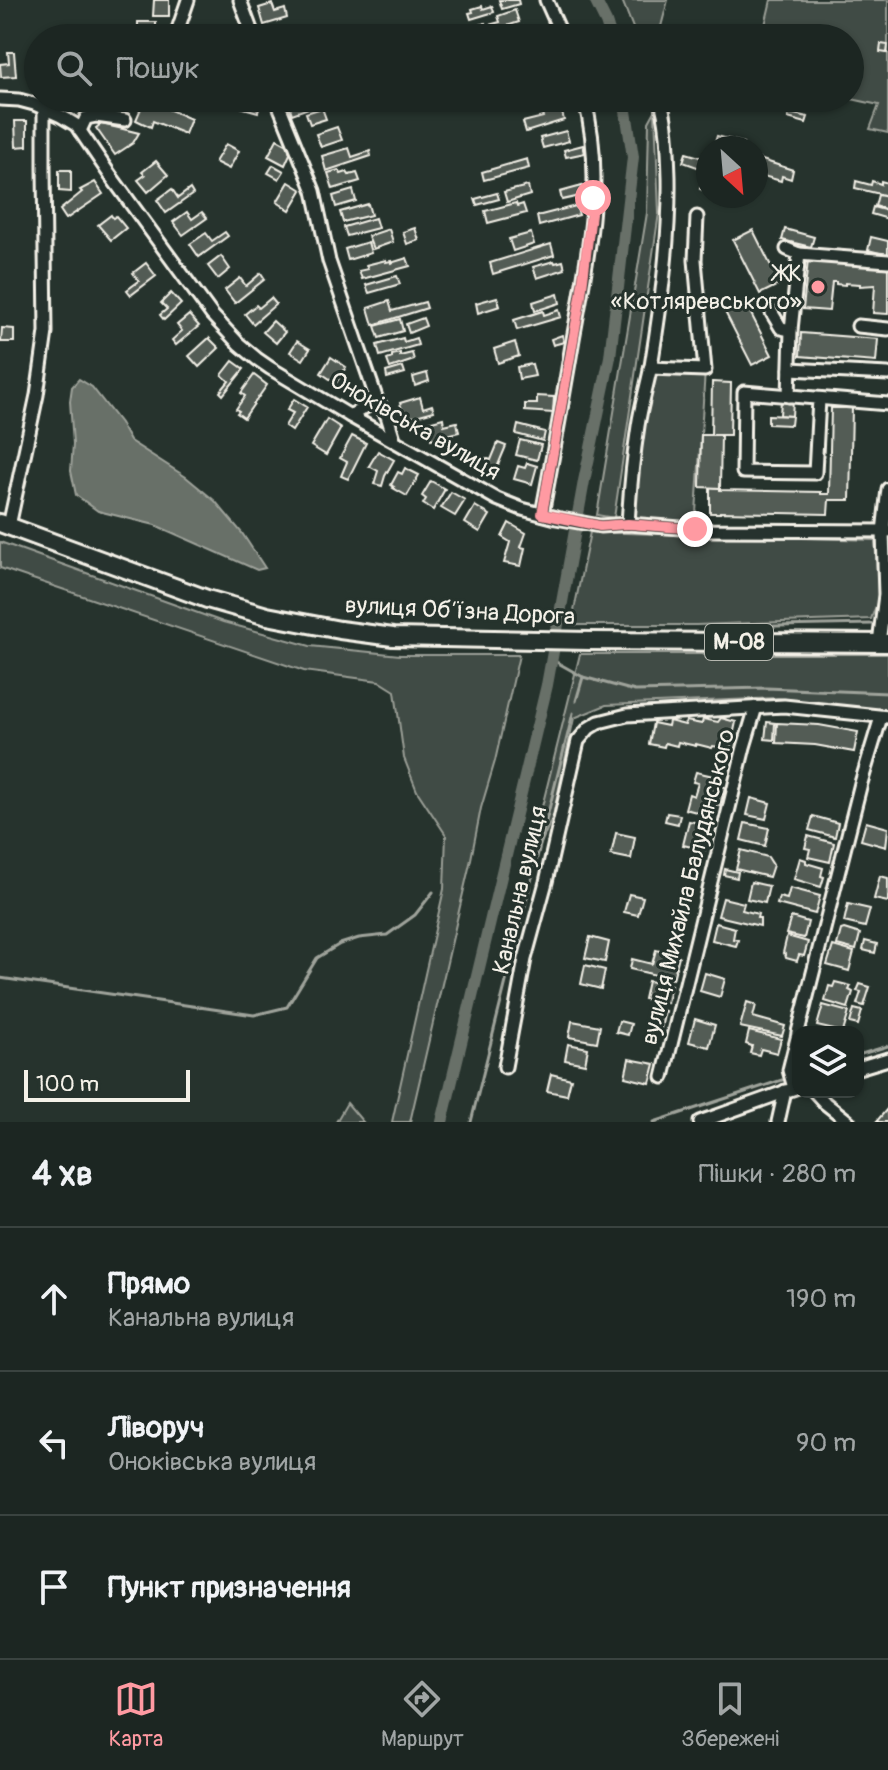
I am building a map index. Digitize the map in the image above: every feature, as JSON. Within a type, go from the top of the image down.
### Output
[{"type":"highway","name":"вулиця Обʼїзна Дорога","points":[[4,524],[207,599],[294,623],[393,637],[884,643]]},
{"type":"street","points":[[180,24],[188,0]]},
{"type":"street","points":[[240,0],[249,24]]},
{"type":"street","points":[[546,0],[557,24]]},
{"type":"street","name":"Оноківська вулиця","points":[[0,99],[24,101]]},
{"type":"street","points":[[4,524],[37,395],[46,332],[45,112]]},
{"type":"street","name":"Оноківська вулиця","points":[[57,112],[80,131],[212,315],[239,344],[270,368],[497,499],[556,518],[600,526],[628,524],[707,530],[885,532]]},
{"type":"street","points":[[282,112],[314,191],[329,261],[377,400],[387,416],[394,439]]},
{"type":"street","points":[[542,514],[590,235],[595,163],[587,112]]},
{"type":"street","points":[[628,524],[631,473],[650,368],[670,216],[664,112]]},
{"type":"street","points":[[80,131],[86,118],[96,116],[125,120]]},
{"type":"street","points":[[650,368],[705,370],[695,260],[697,217]]},
{"type":"street","points":[[789,396],[793,252],[888,261]]},
{"type":"street","points":[[772,313],[781,328],[791,330]]},
{"type":"street","points":[[858,326],[888,329]]},
{"type":"street","points":[[790,369],[888,374]]},
{"type":"street","points":[[819,399],[815,473],[743,472],[744,392],[888,404]]},
{"type":"street","points":[[350,416],[377,400]]},
{"type":"street","points":[[884,643],[888,489]]},
{"type":"street","points":[[756,707],[784,706],[884,717],[861,783],[800,1026]]},
{"type":"street","name":"Канальна вулиця","points":[[505,1067],[525,959],[578,741],[599,722],[627,715],[756,707]]},
{"type":"street","name":"вулиця Михайла Балудянського","points":[[663,1077],[756,707]]},
{"type":"street","points":[[778,1122],[792,1089],[789,1070],[792,1058]]},
{"type":"street","points":[[864,1066],[888,1059]]},
{"type":"street","points":[[700,1122],[792,1089]]},
{"type":"street","points":[[820,1098],[849,1122]]},
{"type":"shaded area","points":[[622,0],[668,0],[662,24],[631,24]]},
{"type":"shaded area","points":[[771,0],[888,0],[888,133],[870,129],[879,105],[864,102],[864,24],[765,24]]},
{"type":"shaded area","points":[[655,112],[659,213],[614,518],[597,515],[647,213],[649,122]]},
{"type":"shaded area","points":[[650,368],[705,370],[695,529],[628,524]]},
{"type":"shaded area","points":[[79,379],[92,387],[130,441],[186,477],[215,501],[242,533],[265,568],[257,570],[155,525],[98,511],[76,495],[71,471],[70,401],[72,387]]},
{"type":"shaded area","points":[[590,532],[875,540],[879,598],[871,619],[696,625],[571,625]]},
{"type":"shaded area","points":[[0,542],[223,622],[310,646],[400,655],[519,655],[410,1122],[392,1122],[444,889],[446,835],[417,791],[404,758],[395,691],[379,681],[304,671],[0,568]]},
{"type":"shaded area","points":[[580,654],[888,654],[888,709],[778,698],[606,705],[574,718],[553,816],[539,848],[534,839]]},
{"type":"shaded area","points":[[347,1103],[363,1122],[336,1122]]},
{"type":"building","points":[[154,0],[169,0],[169,16],[153,16]]},
{"type":"building","points":[[499,0],[518,0],[519,4],[502,9]]},
{"type":"building","points":[[272,4],[275,12],[285,9],[287,18],[264,24],[259,8]]},
{"type":"building","points":[[482,6],[483,9],[492,6],[494,12],[471,19],[469,13],[473,12],[472,9]]},
{"type":"building","points":[[515,10],[519,22],[493,24],[500,22],[498,16]]},
{"type":"building","points":[[881,44],[888,45],[887,53],[880,52]]},
{"type":"building","points":[[8,52],[14,52],[16,76],[1,77],[0,64],[9,63]]},
{"type":"building","points":[[139,112],[175,112],[191,119],[185,134],[153,121],[151,127],[136,120]]},
{"type":"building","points":[[323,112],[326,119],[310,124],[306,113]]},
{"type":"building","points":[[542,112],[562,112],[564,120],[526,132],[523,122],[543,117]]},
{"type":"building","points":[[789,113],[808,117],[806,123],[788,118]]},
{"type":"building","points":[[15,121],[27,121],[27,146],[16,147]]},
{"type":"building","points":[[101,124],[139,133],[133,143],[115,155],[96,128]]},
{"type":"building","points":[[337,127],[342,140],[321,147],[316,134]]},
{"type":"building","points":[[566,131],[569,141],[543,148],[540,138]]},
{"type":"building","points":[[277,139],[288,145],[290,154],[285,165],[268,156]]},
{"type":"building","points":[[226,144],[239,151],[229,169],[215,162]]},
{"type":"building","points":[[583,145],[585,153],[566,157],[564,150]]},
{"type":"building","points":[[349,148],[352,157],[370,151],[371,156],[326,171],[322,156]]},
{"type":"building","points":[[686,153],[696,156],[696,167],[683,162]]},
{"type":"building","points":[[527,159],[529,168],[484,180],[482,172]]},
{"type":"building","points":[[156,161],[168,175],[148,192],[138,180],[145,175],[142,172]]},
{"type":"building","points":[[768,162],[793,170],[791,179],[782,176],[781,181],[768,177]]},
{"type":"building","points":[[273,165],[284,171],[279,179],[268,173]]},
{"type":"building","points":[[59,170],[71,170],[71,192],[59,191]]},
{"type":"building","points":[[339,170],[341,174],[357,173],[360,181],[333,189],[328,173]]},
{"type":"building","points":[[856,181],[871,185],[872,181],[888,183],[888,196],[855,188]]},
{"type":"building","points":[[95,182],[103,194],[66,219],[60,210],[82,192],[80,190]]},
{"type":"building","points":[[289,182],[302,190],[290,210],[277,202]]},
{"type":"building","points":[[528,186],[530,195],[507,202],[504,192]]},
{"type":"building","points":[[582,186],[585,195],[562,200],[560,192]]},
{"type":"building","points":[[172,189],[178,198],[190,189],[193,194],[166,213],[157,200]]},
{"type":"building","points":[[353,190],[356,201],[336,207],[333,196]]},
{"type":"building","points":[[497,193],[499,199],[477,205],[475,199]]},
{"type":"building","points":[[878,195],[888,197],[888,210],[875,206]]},
{"type":"building","points":[[516,203],[517,206],[523,204],[526,213],[488,223],[485,211]]},
{"type":"building","points":[[368,204],[371,215],[343,222],[340,212]]},
{"type":"building","points":[[576,206],[579,215],[539,226],[537,216]]},
{"type":"building","points":[[873,207],[888,211],[888,219],[871,214]]},
{"type":"building","points":[[187,212],[192,219],[202,212],[207,218],[183,235],[173,222]]},
{"type":"building","points":[[111,215],[113,218],[116,216],[126,228],[111,240],[98,225]]},
{"type":"building","points":[[375,218],[378,228],[347,236],[344,227]]},
{"type":"building","points":[[415,228],[419,240],[407,244],[403,232]]},
{"type":"building","points":[[389,229],[393,242],[373,249],[368,236]]},
{"type":"building","points":[[785,229],[814,237],[811,247],[782,240]]},
{"type":"building","points":[[753,230],[780,284],[760,294],[733,240]]},
{"type":"building","points":[[225,232],[228,236],[199,257],[190,244],[206,233],[212,241]]},
{"type":"building","points":[[531,233],[534,244],[513,251],[509,239]]},
{"type":"building","points":[[871,237],[888,241],[888,255],[868,250]]},
{"type":"building","points":[[368,242],[371,253],[348,260],[345,249]]},
{"type":"building","points":[[551,244],[554,255],[493,274],[490,263]]},
{"type":"building","points":[[221,256],[230,269],[218,279],[208,266]]},
{"type":"building","points":[[407,258],[410,266],[362,279],[359,271],[368,269],[366,265]]},
{"type":"building","name":"ЖК «Котляревського»","points":[[808,260],[888,267],[888,314],[873,313],[875,285],[836,282],[832,282],[829,311],[803,309]]},
{"type":"building","points":[[563,261],[565,269],[537,278],[533,267]]},
{"type":"building","points":[[146,263],[156,276],[131,295],[127,290],[139,281],[133,273]]},
{"type":"building","points":[[261,273],[265,279],[235,303],[225,290],[240,278],[246,286]]},
{"type":"building","points":[[397,276],[400,284],[369,293],[366,285]]},
{"type":"building","points":[[171,293],[181,304],[164,320],[160,315],[167,309],[161,303]]},
{"type":"building","points":[[558,294],[560,303],[535,311],[533,302]]},
{"type":"building","points":[[497,297],[500,306],[478,313],[476,303]]},
{"type":"building","points":[[271,298],[276,304],[253,324],[245,314]]},
{"type":"building","points":[[389,301],[392,311],[425,302],[427,308],[373,325],[368,308]]},
{"type":"building","points":[[745,302],[772,355],[752,365],[725,312]]},
{"type":"building","points":[[559,310],[561,317],[517,330],[514,320],[543,311],[544,315]]},
{"type":"building","points":[[189,315],[199,326],[176,345],[172,340],[182,331],[177,325]]},
{"type":"building","points":[[423,318],[426,326],[409,333],[406,324]]},
{"type":"building","points":[[400,319],[403,331],[379,338],[375,326]]},
{"type":"building","points":[[273,321],[285,332],[276,343],[263,332]]},
{"type":"building","points":[[2,328],[14,329],[14,342],[1,342]]},
{"type":"building","points":[[801,333],[878,339],[876,362],[800,356]]},
{"type":"building","points":[[562,335],[564,342],[553,345],[551,339]]},
{"type":"building","points":[[209,338],[219,348],[199,367],[189,356]]},
{"type":"building","points":[[403,338],[404,342],[416,338],[418,345],[380,356],[377,345]]},
{"type":"building","points":[[297,341],[310,349],[303,360],[290,352]]},
{"type":"building","points":[[515,342],[519,356],[498,363],[494,349]]},
{"type":"building","points":[[400,353],[400,356],[412,353],[414,360],[390,368],[387,360]]},
{"type":"building","points":[[331,357],[346,367],[336,383],[321,373]]},
{"type":"building","points":[[233,361],[244,369],[223,395],[220,392],[229,381],[222,375]]},
{"type":"building","points":[[532,364],[535,376],[519,379],[517,367]]},
{"type":"building","points":[[403,367],[405,373],[387,378],[386,372]]},
{"type":"building","points":[[427,373],[429,381],[415,386],[413,377]]},
{"type":"building","points":[[254,375],[267,385],[244,418],[236,409],[245,396],[241,393]]},
{"type":"building","points":[[712,382],[731,383],[730,435],[711,435]]},
{"type":"building","points":[[537,396],[554,397],[553,413],[525,411],[525,404],[537,404]]},
{"type":"building","points":[[420,397],[423,408],[432,405],[434,411],[405,419],[400,403]]},
{"type":"building","points":[[294,399],[307,407],[292,431],[285,426],[293,413],[287,410]]},
{"type":"building","points":[[781,400],[793,401],[792,416],[780,415]]},
{"type":"building","points":[[831,408],[852,408],[850,500],[829,500],[828,514],[710,513],[710,487],[720,490],[829,494]]},
{"type":"building","points":[[768,415],[792,416],[791,425],[768,424]]},
{"type":"building","points":[[443,418],[444,425],[457,422],[459,432],[431,439],[428,422]]},
{"type":"building","points":[[327,419],[341,428],[326,455],[311,446]]},
{"type":"building","points":[[518,425],[545,432],[543,441],[516,434]]},
{"type":"building","points":[[701,435],[721,435],[720,488],[700,487]]},
{"type":"building","points":[[352,436],[366,443],[348,479],[341,476],[347,462],[340,458]]},
{"type":"building","points":[[520,440],[541,445],[537,460],[516,455]]},
{"type":"building","points":[[498,443],[506,446],[496,470],[482,464],[485,458],[491,460]]},
{"type":"building","points":[[378,451],[394,460],[382,486],[374,484],[378,471],[369,466]]},
{"type":"building","points":[[527,463],[537,466],[532,484],[514,479],[518,466],[525,468]]},
{"type":"building","points":[[405,468],[419,475],[407,496],[391,485],[398,472],[402,474]]},
{"type":"building","points":[[431,481],[445,489],[433,510],[423,504],[426,499],[422,496]]},
{"type":"building","points":[[451,492],[465,500],[455,516],[441,508]]},
{"type":"building","points":[[475,506],[490,515],[480,532],[465,523]]},
{"type":"building","points":[[509,523],[526,533],[521,547],[525,548],[521,566],[504,563],[510,542],[502,537]]},
{"type":"building","points":[[721,718],[736,722],[730,749],[678,742],[677,746],[665,743],[664,747],[649,744],[653,723],[668,726],[669,721],[685,725],[686,721],[702,724],[703,719],[718,722]]},
{"type":"building","points":[[767,722],[775,723],[774,740],[765,739]]},
{"type":"building","points":[[777,723],[819,725],[858,732],[854,752],[815,745],[776,743]]},
{"type":"building","points":[[696,772],[722,778],[720,785],[725,787],[720,806],[715,805],[712,816],[685,809],[689,794],[694,796],[698,783],[693,782]]},
{"type":"building","points":[[751,798],[770,803],[766,819],[747,815]]},
{"type":"building","points":[[667,813],[680,815],[678,824],[665,821]]},
{"type":"building","points":[[813,816],[838,823],[835,837],[809,830]]},
{"type":"building","points":[[689,821],[710,825],[705,850],[683,845]]},
{"type":"building","points":[[866,822],[888,828],[886,847],[861,840]]},
{"type":"building","points":[[745,823],[769,828],[765,846],[741,840]]},
{"type":"building","points":[[616,833],[635,837],[631,859],[611,855]]},
{"type":"building","points":[[808,836],[834,843],[830,862],[808,857],[810,849],[805,848]]},
{"type":"building","points":[[741,850],[768,857],[773,865],[769,877],[736,869]]},
{"type":"building","points":[[800,858],[823,868],[821,887],[794,879]]},
{"type":"building","points":[[725,869],[738,872],[737,878],[724,875]]},
{"type":"building","points":[[880,876],[888,878],[888,902],[874,899]]},
{"type":"building","points":[[751,882],[769,886],[765,903],[747,899]]},
{"type":"building","points":[[790,888],[820,896],[815,914],[777,904],[779,897],[787,899]]},
{"type":"building","points":[[629,894],[643,897],[638,915],[624,912]]},
{"type":"building","points":[[723,898],[744,903],[742,910],[758,914],[760,926],[718,916]]},
{"type":"building","points":[[848,904],[870,909],[865,927],[844,922]]},
{"type":"building","points":[[791,917],[808,922],[804,938],[786,934]]},
{"type":"building","points":[[716,923],[735,928],[733,939],[738,940],[736,946],[712,940]]},
{"type":"building","points":[[844,929],[860,934],[856,950],[837,945]]},
{"type":"building","points":[[787,936],[808,942],[804,956],[799,955],[797,961],[786,958],[783,953]]},
{"type":"building","points":[[590,937],[609,942],[605,962],[585,958]]},
{"type":"building","points":[[865,941],[877,944],[875,953],[863,950]]},
{"type":"building","points":[[833,946],[854,952],[849,971],[827,965]]},
{"type":"building","points":[[656,950],[679,956],[673,979],[630,969],[632,959],[652,964]]},
{"type":"building","points":[[585,965],[605,970],[601,989],[581,984]]},
{"type":"building","points":[[705,973],[725,979],[720,997],[700,991]]},
{"type":"building","points":[[648,981],[671,985],[667,1003],[644,999]]},
{"type":"building","points":[[835,982],[851,986],[849,990],[853,992],[848,1008],[825,1001],[829,986],[833,987]]},
{"type":"building","points":[[860,984],[870,987],[864,1006],[857,1004]]},
{"type":"building","points":[[747,1002],[756,1005],[753,1017],[785,1026],[782,1036],[740,1027]]},
{"type":"building","points":[[823,1005],[849,1012],[845,1026],[817,1026]]},
{"type":"building","points":[[651,1008],[665,1011],[661,1028],[647,1025]]},
{"type":"building","points":[[854,1009],[862,1011],[858,1025],[850,1023]]},
{"type":"building","points":[[695,1019],[715,1025],[709,1047],[689,1042]]},
{"type":"building","points":[[572,1021],[600,1026],[597,1042],[569,1037]]},
{"type":"building","points":[[619,1021],[631,1024],[628,1035],[616,1032]]},
{"type":"building","points":[[749,1031],[781,1039],[777,1053],[761,1049],[759,1055],[750,1053],[752,1046],[746,1044]]},
{"type":"building","points":[[568,1044],[588,1048],[585,1064],[565,1060]]},
{"type":"building","points":[[629,1059],[655,1064],[650,1083],[625,1077]]},
{"type":"building","points":[[551,1074],[571,1079],[567,1095],[547,1091]]},
{"type":"building","points":[[887,1109],[888,1122],[876,1122]]},
{"type":"waterway","points":[[595,0],[607,24]]},
{"type":"waterway","points":[[442,1122],[547,685],[610,357],[633,157],[626,112]]},
{"type":"waterway","points":[[722,627],[872,624]]},
{"type":"waterway","points":[[551,659],[583,677],[635,691],[766,688],[888,693]]},
{"type":"waterway","points":[[576,701],[583,677]]},
{"type":"waterway","points":[[471,1122],[573,713]]},
{"type":"waterway","points":[[0,978],[254,1015],[287,1007],[317,958],[340,944],[387,935],[415,915],[433,892]]},
{"type":"waterway","points":[[864,1053],[888,1046]]},
{"type":"waterway","points":[[654,1122],[782,1080]]},
{"type":"place","name":"ЖК «Котляревського»","points":[[818,287]]},
{"type":"route","points":[[593,198],[581,296],[542,514],[600,526],[628,524],[695,529]]}]
